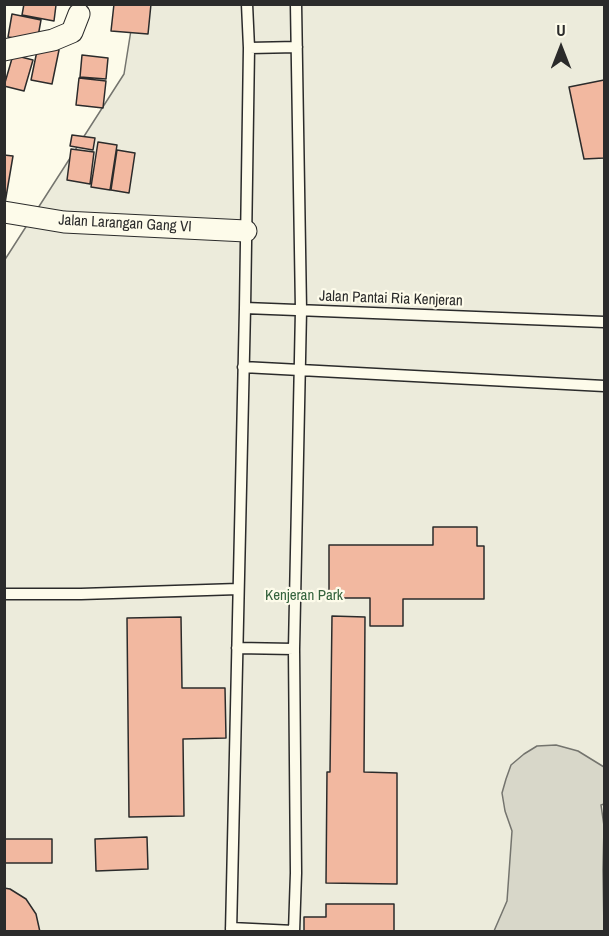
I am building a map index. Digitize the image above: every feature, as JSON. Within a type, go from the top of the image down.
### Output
[{"type":"street","points":[[4,50],[52,40],[72,32],[79,14]]},
{"type":"street","name":"Jalan Larangan Gang VI","points":[[4,212],[64,222],[246,231]]},
{"type":"lane","points":[[245,308],[301,310],[294,649],[296,873],[294,931],[231,930],[245,308],[249,48],[247,4]]},
{"type":"lane","name":"Jalan Pantai Ria Kenjeran","points":[[296,4],[301,310],[604,322]]},
{"type":"lane","points":[[249,48],[297,47]]},
{"type":"lane","points":[[243,367],[604,386]]},
{"type":"lane","points":[[4,594],[238,589]]},
{"type":"lane","points":[[237,648],[294,649]]},
{"type":"green space","name":"Kenjeran Park","points":[[135,5],[604,5],[604,931],[5,931],[4,261],[124,74]]},
{"type":"shaded area","points":[[556,745],[578,751],[604,767],[604,804],[601,805],[604,826],[604,931],[494,931],[507,901],[512,831],[502,793],[506,779],[511,765],[524,754],[537,746]]},
{"type":"building","points":[[24,4],[56,5],[54,21],[22,15]]},
{"type":"building","points":[[114,4],[151,4],[148,34],[111,31]]},
{"type":"building","points":[[12,14],[41,20],[37,42],[8,37]]},
{"type":"building","points":[[38,46],[59,50],[52,84],[31,80]]},
{"type":"building","points":[[13,55],[33,60],[24,91],[4,86]]},
{"type":"building","points":[[82,55],[108,58],[106,79],[80,77]]},
{"type":"building","points":[[79,78],[106,81],[103,108],[76,105]]},
{"type":"building","points":[[604,80],[604,158],[584,159],[569,87]]},
{"type":"building","points":[[72,135],[95,138],[93,150],[70,146]]},
{"type":"building","points":[[98,142],[117,145],[110,190],[91,187]]},
{"type":"building","points":[[71,149],[94,152],[90,184],[67,180]]},
{"type":"building","points":[[117,150],[135,153],[129,193],[111,190]]},
{"type":"building","points":[[4,155],[13,156],[5,203],[4,203]]},
{"type":"building","points":[[433,527],[477,527],[477,546],[484,546],[484,599],[403,599],[403,626],[370,626],[370,598],[329,598],[329,545],[433,545]]},
{"type":"building","points":[[332,616],[365,617],[364,772],[397,773],[397,884],[326,883]]},
{"type":"building","points":[[181,617],[182,688],[225,688],[226,738],[183,739],[184,816],[129,817],[127,618]]},
{"type":"building","points":[[147,837],[148,869],[96,871],[95,839]]},
{"type":"building","points":[[4,839],[52,839],[52,863],[4,863]]},
{"type":"building","points":[[4,888],[26,899],[36,914],[40,932],[4,932]]},
{"type":"building","points":[[326,904],[394,904],[394,932],[304,932],[304,917],[326,917]]}]
